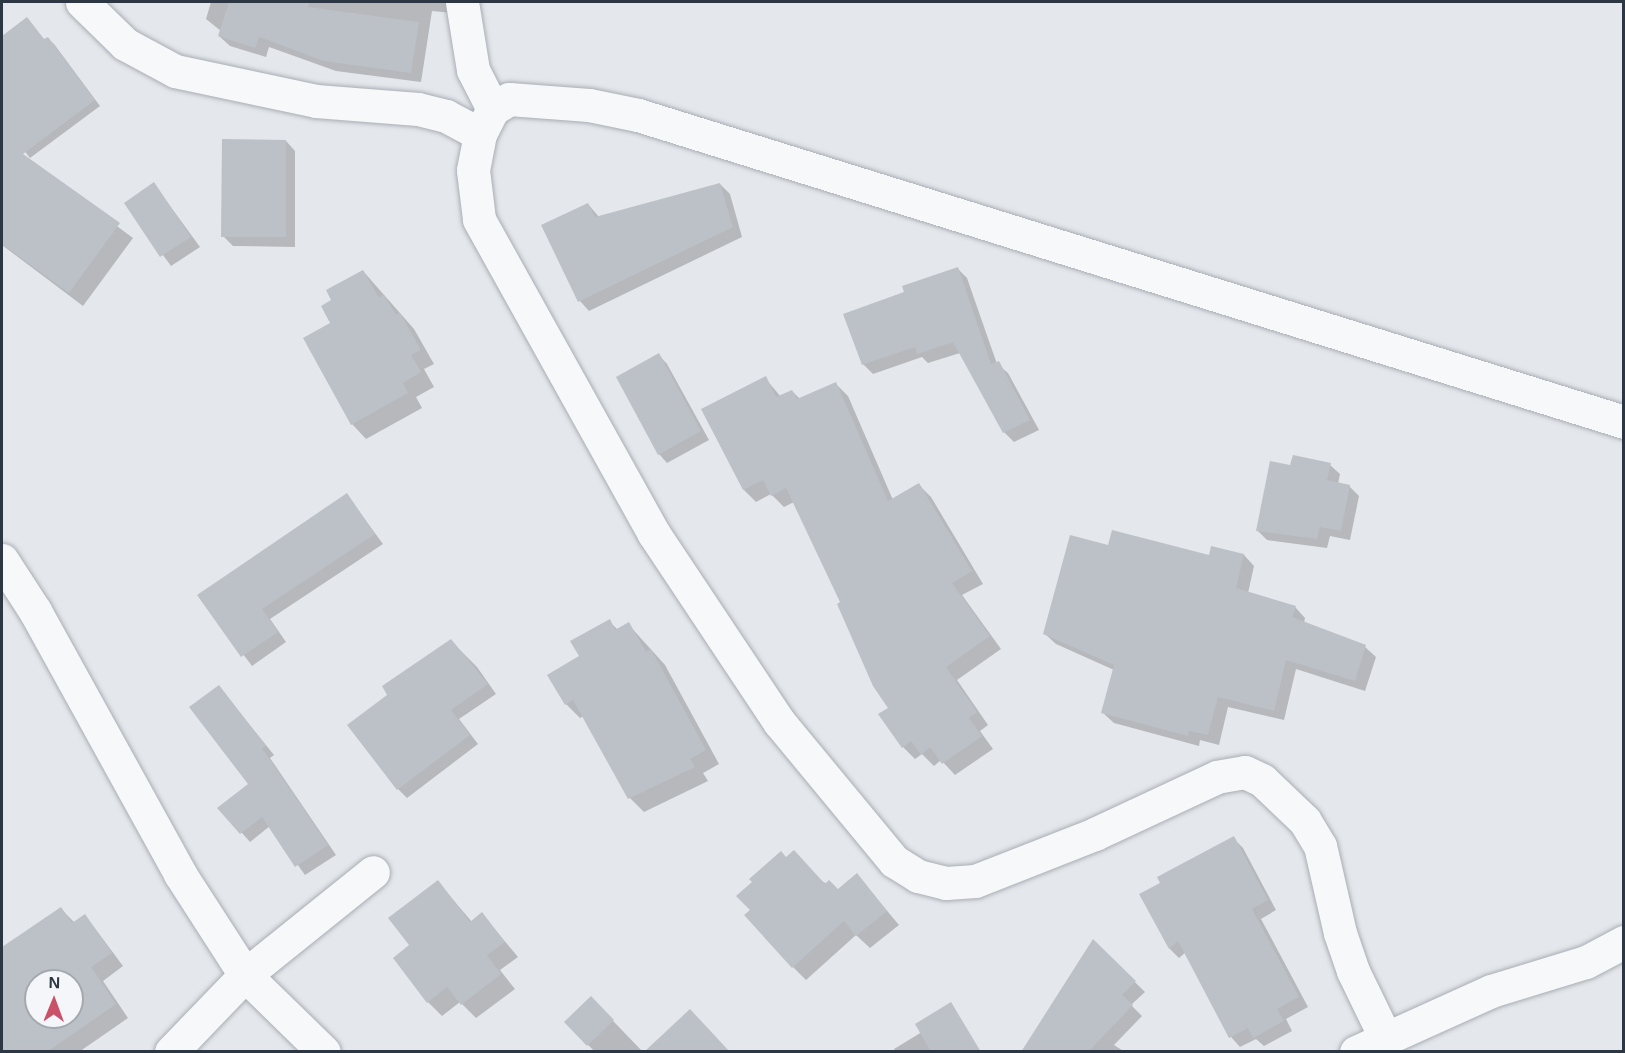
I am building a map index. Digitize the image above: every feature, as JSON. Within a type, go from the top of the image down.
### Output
[{"type":"street","points":[[82,2],[126,44],[175,71],[316,101],[418,109],[447,116],[486,121]]},
{"type":"street","points":[[462,2],[473,70],[486,121]]},
{"type":"street","points":[[1385,1037],[1353,971],[1340,933],[1320,846],[1305,821],[1262,780],[1245,772],[1217,777],[1095,834],[975,881],[946,883],[918,876],[894,861],[779,722],[654,534],[479,219],[473,170],[486,121],[501,102],[531,98],[638,115],[1623,422]]},
{"type":"street","points":[[2,560],[35,611],[180,874],[245,975],[324,1052]]},
{"type":"street","points":[[171,1052],[245,975],[373,872]]},
{"type":"street","points":[[1356,1052],[1491,991],[1586,962],[1623,942]]},
{"type":"building","points":[[229,2],[310,2],[308,7],[419,22],[411,73],[324,61],[259,37],[255,48],[218,36]]},
{"type":"building","points":[[27,17],[44,39],[48,37],[95,100],[23,154],[120,223],[69,293],[2,244],[2,36]]},
{"type":"building","points":[[222,139],[286,140],[286,237],[221,237]]},
{"type":"building","points":[[154,182],[191,237],[160,257],[124,203]]},
{"type":"building","points":[[720,183],[733,227],[578,302],[541,225],[588,203],[595,217]]},
{"type":"building","points":[[958,267],[991,364],[999,361],[1030,420],[1003,433],[953,342],[917,354],[915,347],[862,365],[843,314],[904,292],[902,286]]},
{"type":"building","points":[[363,270],[379,298],[384,295],[396,315],[400,313],[421,350],[411,355],[421,372],[403,383],[408,393],[351,425],[303,338],[330,323],[321,306],[331,300],[326,290]]},
{"type":"building","points":[[659,353],[701,431],[658,455],[616,377]]},
{"type":"building","points":[[766,376],[776,397],[792,390],[797,399],[836,382],[888,501],[919,483],[972,571],[952,583],[990,636],[946,667],[977,712],[969,718],[982,736],[942,764],[930,747],[921,755],[911,741],[902,748],[878,714],[888,708],[873,686],[837,604],[840,602],[786,488],[771,496],[763,480],[743,490],[701,409]]},
{"type":"building","points":[[1293,455],[1331,463],[1327,480],[1350,485],[1341,531],[1320,527],[1317,539],[1256,531],[1270,461],[1290,465]]},
{"type":"building","points":[[347,493],[375,534],[262,609],[278,632],[241,657],[197,595]]},
{"type":"building","points":[[1112,530],[1209,555],[1211,546],[1244,554],[1236,588],[1296,606],[1292,617],[1366,645],[1355,681],[1286,660],[1274,711],[1218,697],[1208,735],[1189,731],[1188,736],[1101,713],[1114,665],[1043,634],[1070,535],[1108,545]]},
{"type":"building","points":[[610,619],[615,630],[629,622],[646,652],[651,649],[706,750],[690,759],[695,767],[628,799],[573,700],[565,705],[547,675],[579,656],[570,641]]},
{"type":"building","points":[[451,639],[488,684],[451,710],[470,735],[397,790],[347,725],[387,695],[382,686]]},
{"type":"building","points":[[219,685],[266,746],[262,748],[328,845],[295,867],[262,817],[240,834],[217,808],[248,784],[189,707]]},
{"type":"building","points":[[1234,836],[1268,900],[1252,909],[1299,997],[1277,1009],[1284,1021],[1253,1038],[1248,1028],[1229,1038],[1178,941],[1169,949],[1139,894],[1160,883],[1157,877]]},
{"type":"building","points":[[794,850],[825,884],[829,880],[838,889],[857,873],[887,911],[856,936],[844,921],[792,968],[744,915],[750,910],[736,896],[752,882],[749,879],[781,851],[786,857]]},
{"type":"building","points":[[438,880],[470,922],[482,912],[505,942],[487,955],[501,974],[461,1005],[447,987],[427,1003],[393,958],[409,945],[388,918]]},
{"type":"building","points":[[61,907],[72,923],[85,914],[112,953],[91,967],[116,1004],[84,1026],[84,969],[24,969],[24,1029],[80,1029],[47,1052],[2,1052],[2,947]]},
{"type":"building","points":[[1093,939],[1136,981],[1122,995],[1133,1005],[1088,1052],[1021,1052]]},
{"type":"building","points":[[591,996],[614,1020],[587,1046],[564,1022]]},
{"type":"building","points":[[951,1002],[981,1052],[931,1052],[915,1024]]},
{"type":"building","points":[[690,1009],[730,1052],[644,1052]]}]
